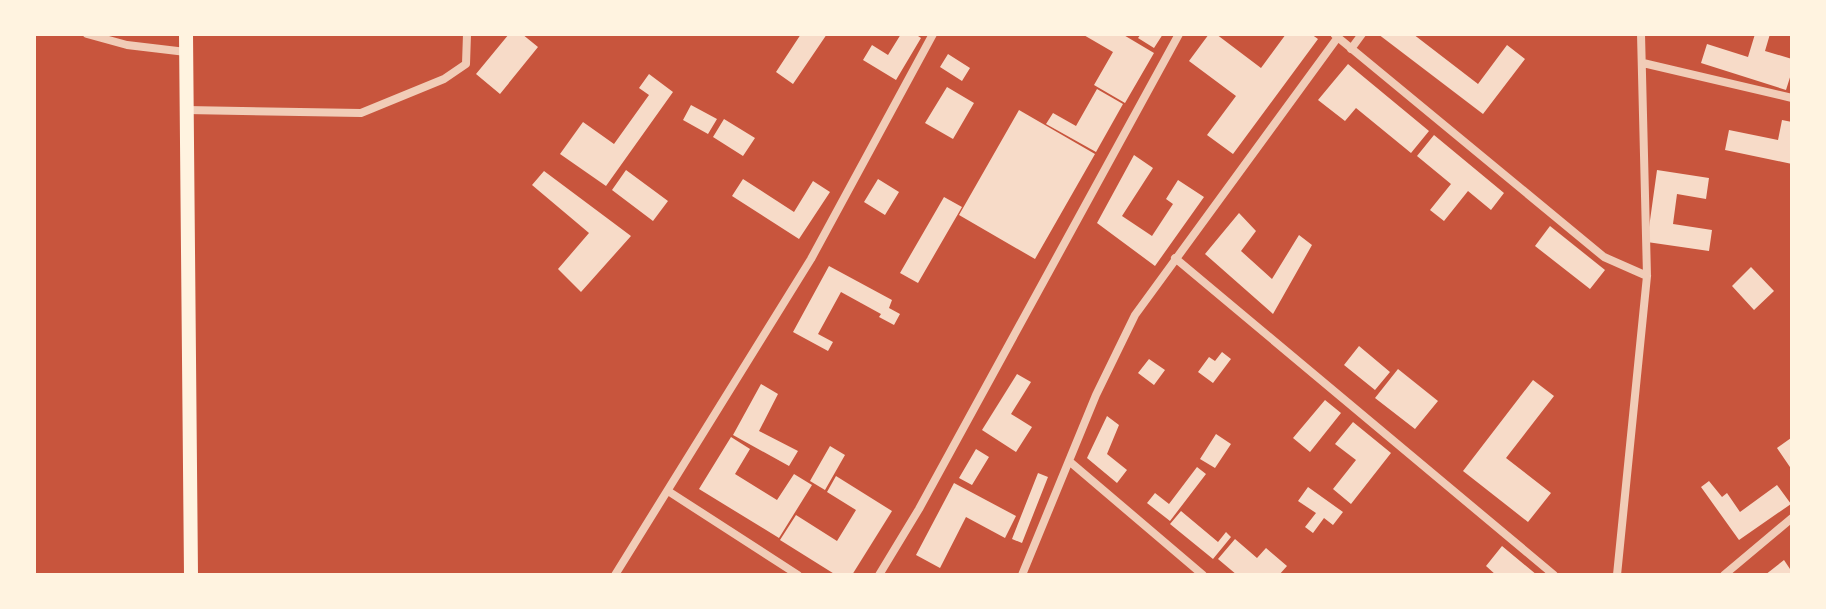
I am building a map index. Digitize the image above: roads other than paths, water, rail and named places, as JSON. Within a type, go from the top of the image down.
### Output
[{"type":"main road","points":[[186,34],[191,575]]},
{"type":"street","points":[[87,34],[127,45],[186,52]]},
{"type":"street","points":[[186,110],[361,113],[444,79],[466,64],[467,34]]},
{"type":"street","points":[[615,575],[811,259],[933,34]]},
{"type":"street","points":[[879,575],[919,509],[1179,34]]},
{"type":"street","points":[[1351,49],[1362,34]]},
{"type":"street","points":[[1617,575],[1647,276],[1641,34]]},
{"type":"street","points":[[1022,575],[1096,395],[1135,315],[1336,36],[1604,257],[1647,276]]},
{"type":"street","points":[[1643,63],[1792,98]]},
{"type":"street","points":[[1175,258],[1554,575]]},
{"type":"street","points":[[1069,461],[1203,575]]},
{"type":"street","points":[[668,491],[798,575]]},
{"type":"street","points":[[1724,575],[1792,518]]}]
